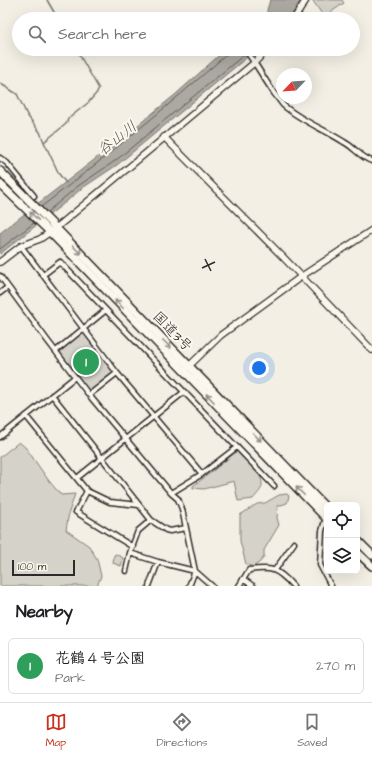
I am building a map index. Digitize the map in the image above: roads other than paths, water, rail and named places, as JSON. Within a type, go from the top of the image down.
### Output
[{"type":"highway","name":"国道3号","points":[[0,172],[29,201],[50,227],[324,516]]},
{"type":"highway","name":"国道3号","points":[[0,184],[29,201]]},
{"type":"highway","name":"国道3号","points":[[50,227],[324,506]]},
{"type":"highway","points":[[360,543],[372,555]]},
{"type":"highway","points":[[360,555],[372,566]]},
{"type":"street","points":[[298,12],[306,0]]},
{"type":"street","points":[[250,56],[282,104],[296,115],[345,142],[361,155],[372,161]]},
{"type":"street","points":[[0,262],[21,246],[40,239],[50,227],[164,137],[260,56]]},
{"type":"street","points":[[164,137],[302,276],[372,350]]},
{"type":"street","points":[[0,158],[7,164],[29,201]]},
{"type":"street","points":[[188,366],[221,335],[302,276],[372,230]]},
{"type":"street","points":[[21,246],[117,373],[202,474]]},
{"type":"street","points":[[43,275],[60,262],[274,486]]},
{"type":"street","points":[[0,276],[89,395],[171,493],[178,499],[182,509],[195,571],[189,586]]},
{"type":"street","points":[[0,293],[8,287]]},
{"type":"street","points":[[56,351],[106,310]]},
{"type":"street","points":[[89,395],[117,373]]},
{"type":"street","points":[[0,437],[75,376]]},
{"type":"street","points":[[77,478],[184,392]]},
{"type":"street","points":[[52,395],[151,520],[170,531],[186,528]]},
{"type":"street","points":[[26,416],[87,491],[110,502],[139,505]]},
{"type":"street","points":[[171,493],[202,474],[237,447]]},
{"type":"street","points":[[87,491],[76,512],[133,547]]},
{"type":"street","points":[[126,571],[130,553],[138,531],[151,520]]},
{"type":"street","points":[[324,524],[322,531],[320,565],[331,586]]},
{"type":"street","points":[[275,570],[294,543]]},
{"type":"street","points":[[130,553],[158,562],[195,571],[212,586]]},
{"type":"street","points":[[149,586],[158,562]]},
{"type":"street","points":[[239,586],[248,570],[263,568],[275,570],[283,575],[293,586]]},
{"type":"street","points":[[243,579],[253,586]]},
{"type":"water","points":[[270,0],[301,0],[293,12],[267,12]]},
{"type":"water","points":[[218,56],[249,56],[117,165],[81,189],[0,254],[0,233],[121,139],[176,94]]},
{"type":"waterway","points":[[47,0],[54,12]]},
{"type":"waterway","points":[[66,183],[59,174],[44,142],[66,124],[68,119],[89,102],[99,89],[80,56]]},
{"type":"waterway","points":[[0,83],[17,94],[27,115],[40,132],[44,142]]},
{"type":"place","name":"花鶴４号公園","points":[[86,362]]},
{"type":"water label","name":"谷山川","points":[[117,138]]}]
